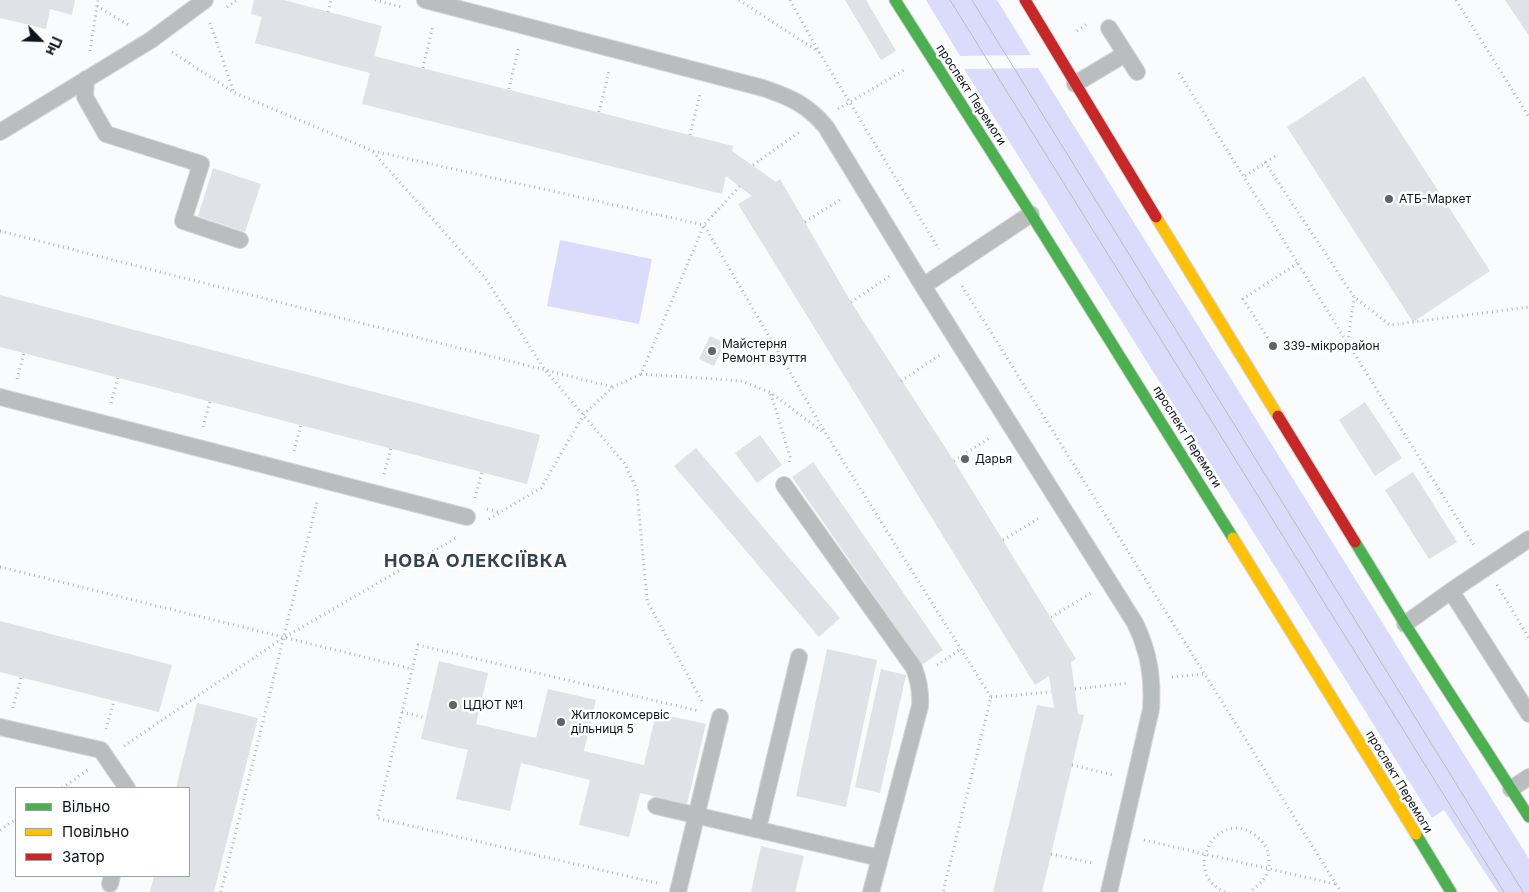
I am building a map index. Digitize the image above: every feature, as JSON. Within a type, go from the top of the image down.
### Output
[{"type":"main road","name":"проспект Перемоги","points":[[895,0],[1278,610],[1451,892]]},
{"type":"main road","points":[[1025,0],[1406,624],[1529,818]]},
{"type":"lane","points":[[425,0],[763,88],[794,100],[820,119],[1135,623],[1146,647],[1152,680],[1151,709],[1109,892]]},
{"type":"lane","points":[[0,132],[151,40],[203,2]]},
{"type":"lane","points":[[1109,28],[1136,72]]},
{"type":"lane","points":[[1075,84],[1125,54]]},
{"type":"lane","points":[[86,79],[85,97],[106,134],[201,164],[183,221],[240,240]]},
{"type":"lane","points":[[923,286],[1030,214]]},
{"type":"lane","points":[[0,397],[322,480],[470,511]]},
{"type":"lane","points":[[784,485],[914,668],[921,692],[920,706],[871,892]]},
{"type":"lane","points":[[1406,624],[1451,590],[1529,539]]},
{"type":"lane","points":[[1451,590],[1529,714]]},
{"type":"lane","points":[[758,829],[799,657]]},
{"type":"lane","points":[[679,890],[696,815],[714,715]]},
{"type":"lane","points":[[6,722],[102,750],[126,787]]},
{"type":"lane","points":[[1511,789],[1529,777]]},
{"type":"lane","points":[[656,806],[880,858]]},
{"type":"path","points":[[86,79],[98,0]]},
{"type":"path","points":[[328,12],[331,0]]},
{"type":"path","points":[[374,0],[409,9]]},
{"type":"path","points":[[739,0],[819,52]]},
{"type":"path","points":[[790,0],[819,52],[950,267],[1341,892]]},
{"type":"path","points":[[1456,0],[1529,117]]},
{"type":"path","points":[[203,2],[234,93],[372,151],[704,225],[826,434],[991,697],[943,892]]},
{"type":"path","points":[[1077,30],[1091,20]]},
{"type":"path","points":[[423,68],[433,24]]},
{"type":"path","points":[[509,89],[522,38]]},
{"type":"path","points":[[752,165],[820,119],[911,66]]},
{"type":"path","points":[[599,112],[609,70]]},
{"type":"path","points":[[1180,73],[1487,567],[1529,638]]},
{"type":"path","points":[[690,135],[700,93]]},
{"type":"path","points":[[372,151],[485,278],[545,370],[625,464],[637,490],[647,601],[714,715]]},
{"type":"path","points":[[1245,176],[1277,155]]},
{"type":"path","points":[[1265,162],[1354,297],[1390,325],[1529,306]]},
{"type":"path","points":[[641,374],[704,225],[740,186]]},
{"type":"path","points":[[805,222],[844,198]]},
{"type":"path","points":[[0,231],[613,387]]},
{"type":"path","points":[[1273,346],[1243,298],[1298,263]]},
{"type":"path","points":[[851,302],[892,275]]},
{"type":"path","points":[[1348,343],[1354,297]]},
{"type":"path","points":[[15,385],[24,353]]},
{"type":"path","points":[[901,381],[941,354]]},
{"type":"path","points":[[484,522],[541,488],[584,414],[613,387],[641,374],[742,381],[771,393],[826,434]]},
{"type":"path","points":[[110,410],[118,377]]},
{"type":"path","points":[[771,393],[790,457],[784,485]]},
{"type":"path","points":[[201,434],[210,401]]},
{"type":"path","points":[[292,458],[301,425]]},
{"type":"path","points":[[954,461],[993,436]]},
{"type":"path","points":[[382,481],[391,448]]},
{"type":"path","points":[[470,511],[482,472]]},
{"type":"path","points":[[221,892],[322,480]]},
{"type":"path","points":[[1003,540],[1042,516]]},
{"type":"path","points":[[64,787],[283,638],[459,536]]},
{"type":"path","points":[[0,568],[412,669]]},
{"type":"path","points":[[1051,617],[1099,588]]},
{"type":"path","points":[[679,890],[377,818],[418,645],[714,715]]},
{"type":"path","points":[[918,678],[961,649]]},
{"type":"path","points":[[6,722],[21,677]]},
{"type":"path","points":[[991,697],[1051,692]]},
{"type":"path","points":[[104,738],[114,701]]},
{"type":"path","points":[[402,712],[426,718]]},
{"type":"path","points":[[1072,765],[1114,775]]},
{"type":"path","points":[[0,830],[15,820]]},
{"type":"path","points":[[1224,892],[1211,883],[1206,874],[1204,854],[1209,844],[1217,835],[1227,830],[1238,828],[1249,831],[1259,837],[1266,846],[1269,857],[1269,869],[1265,878],[1249,892]]},
{"type":"path","points":[[1122,836],[1336,884]]},
{"type":"path","points":[[1051,854],[1094,864]]},
{"type":"shaded area","points":[[926,0],[997,0],[1031,55],[960,56]]},
{"type":"shaded area","points":[[1038,68],[1529,859],[1529,892],[1498,892],[1444,810],[1432,818],[964,69]]},
{"type":"shaded area","points":[[560,240],[652,259],[639,324],[547,306]]},
{"type":"building","points":[[0,0],[75,0],[72,15],[50,9],[46,29],[0,18]]},
{"type":"building","points":[[254,0],[284,0],[382,26],[374,56],[733,146],[732,151],[776,182],[780,179],[851,302],[954,461],[1076,659],[1071,662],[1078,714],[1084,715],[1042,892],[993,892],[1037,705],[1054,708],[1049,676],[1035,685],[738,204],[752,196],[726,176],[722,194],[362,104],[370,73],[255,43],[262,17],[251,14]]},
{"type":"building","points":[[845,0],[866,0],[896,51],[881,60]]},
{"type":"building","points":[[1505,0],[1529,0],[1529,36]]},
{"type":"building","name":"АТБ-Маркет","points":[[1364,76],[1490,271],[1413,322],[1287,127]]},
{"type":"building","points":[[213,168],[261,184],[245,232],[198,216]]},
{"type":"building","points":[[0,295],[540,435],[527,484],[0,347]]},
{"type":"building","name":"Майстерня Ремонт взуття","points":[[710,336],[725,343],[714,366],[699,359]]},
{"type":"building","points":[[1365,402],[1402,458],[1375,476],[1339,420]]},
{"type":"building","points":[[760,435],[782,465],[757,483],[735,453]]},
{"type":"building","points":[[696,448],[840,618],[819,637],[674,466]]},
{"type":"building","points":[[813,462],[943,650],[922,665],[792,477]]},
{"type":"building","points":[[1413,472],[1457,542],[1429,559],[1385,490]]},
{"type":"building","points":[[0,621],[172,665],[159,712],[0,672]]},
{"type":"building","points":[[827,649],[877,660],[846,807],[796,796]]},
{"type":"building","points":[[439,661],[488,673],[476,724],[536,738],[548,689],[596,700],[584,751],[644,765],[656,713],[706,724],[687,804],[640,793],[629,837],[579,825],[590,780],[521,763],[510,811],[456,799],[468,750],[421,739]]},
{"type":"building","points":[[881,669],[906,675],[880,793],[855,787]]},
{"type":"building","points":[[197,703],[258,718],[214,892],[150,892],[154,877],[190,877],[190,787],[176,787]]},
{"type":"building","points":[[761,846],[804,856],[795,892],[751,892]]},
{"type":"tram line","points":[[950,0],[1504,892]]},
{"type":"tram line","points":[[972,0],[1523,892]]},
{"type":"traffic: fast","points":[[895,0],[1233,538]]},
{"type":"traffic: fast","points":[[1355,542],[1405,624],[1529,817]]},
{"type":"traffic: fast","points":[[1416,834],[1451,892]]},
{"type":"traffic: slow","points":[[1156,217],[1278,416]]},
{"type":"traffic: slow","points":[[1233,538],[1416,834]]},
{"type":"traffic: jam","points":[[1025,0],[1156,217]]},
{"type":"traffic: jam","points":[[1278,416],[1355,542]]},
{"type":"place","name":"АТБ-Маркет","points":[[1389,199]]},
{"type":"place","name":"339-мiкрорайон","points":[[1273,346]]},
{"type":"place","name":"Майстерня Ремонт взуття","points":[[712,351]]},
{"type":"place","name":"Дарья","points":[[965,459]]},
{"type":"place","name":"ЦДЮТ №1","points":[[453,705]]},
{"type":"place","name":"Житлокомсервіс дільниця 5","points":[[561,722]]},
{"type":"district","name":"НОВА ОЛЕКСІЇВКА","points":[[476,562]]}]
